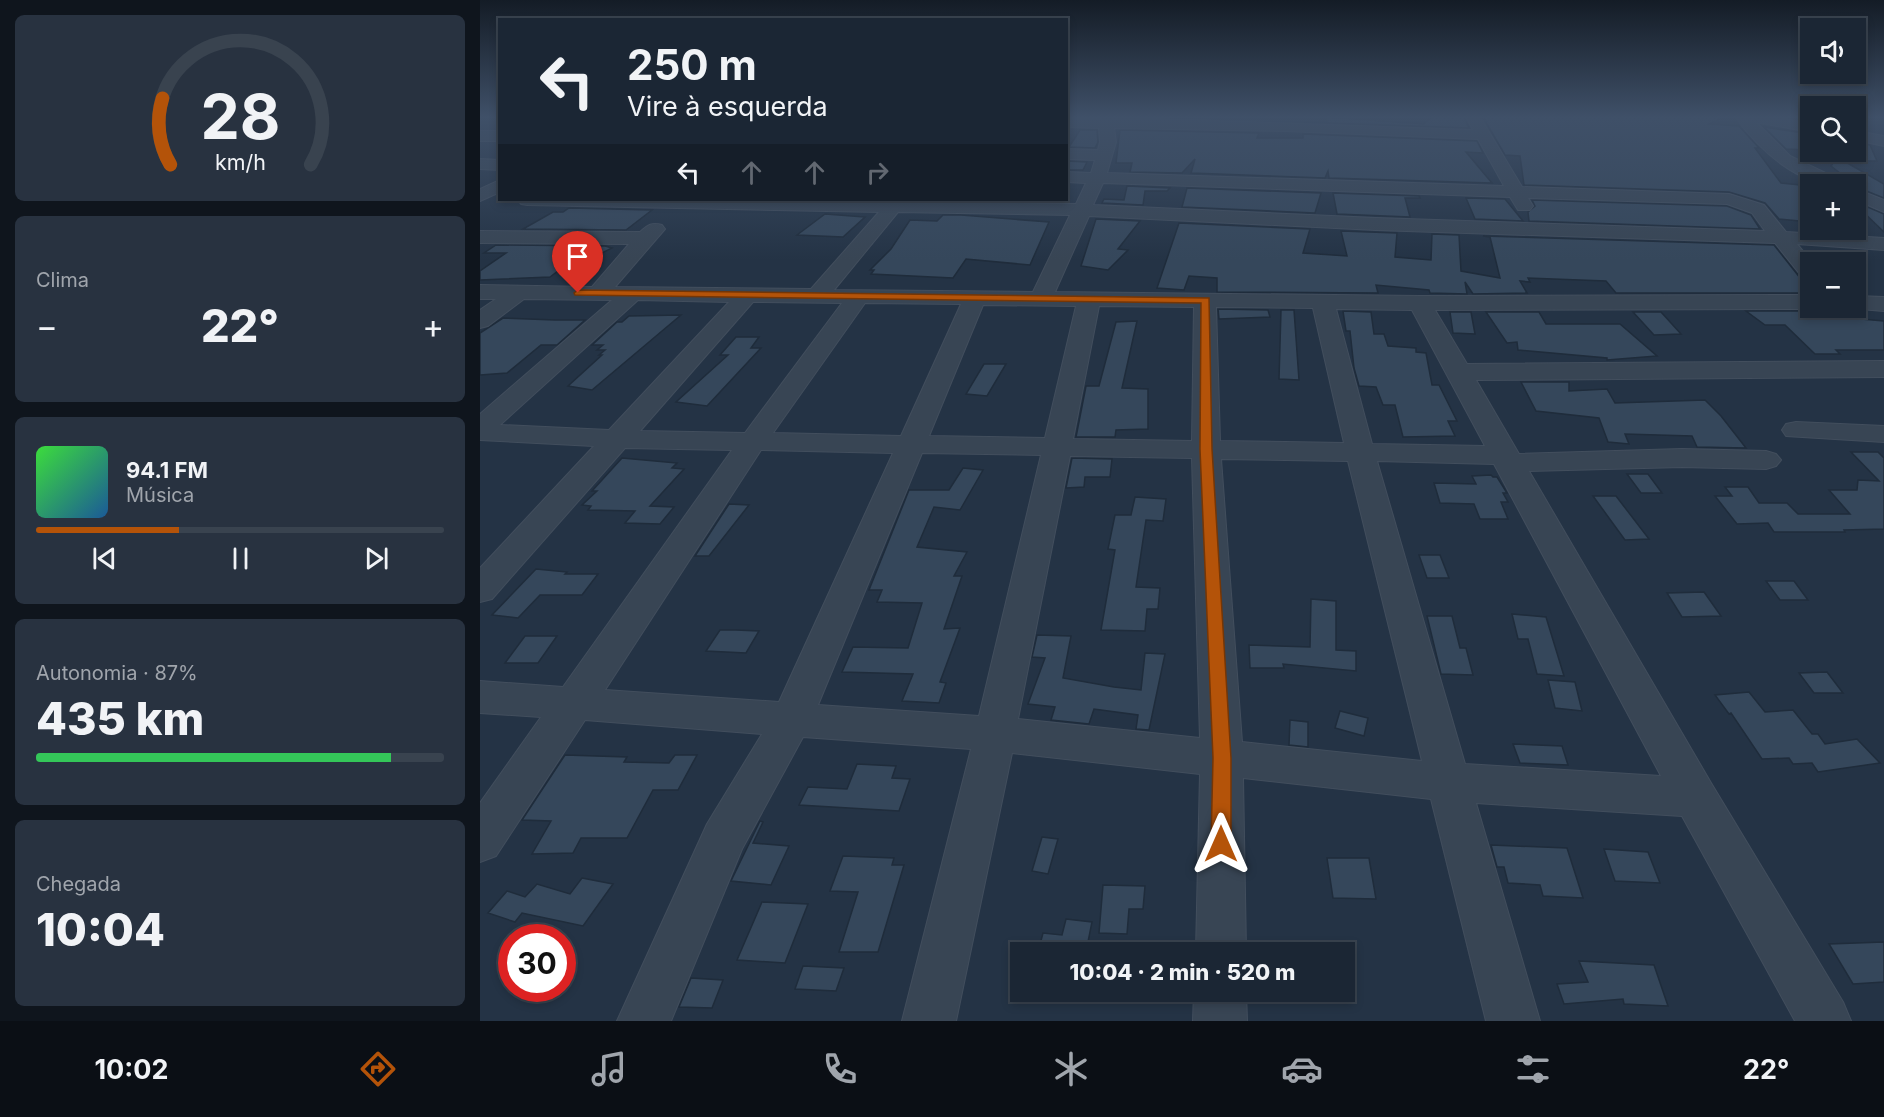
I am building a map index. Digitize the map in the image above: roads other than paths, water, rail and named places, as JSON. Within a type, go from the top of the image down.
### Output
[{"type":"street","points":[[1041,299],[1102,165]]},
{"type":"street","points":[[1500,165],[1537,228]]},
{"type":"street","points":[[1795,165],[1814,174]]},
{"type":"street","points":[[1068,177],[1515,191],[1739,201],[1758,209],[1800,262]]},
{"type":"street","points":[[480,197],[498,186]]},
{"type":"street","points":[[480,197],[498,199]]},
{"type":"street","points":[[1866,199],[1884,207]]},
{"type":"street","points":[[598,293],[645,238],[681,201],[895,204],[1081,210],[1365,223],[1779,237],[1884,244]]},
{"type":"street","points":[[818,296],[895,204]]},
{"type":"street","points":[[480,237],[645,238]]},
{"type":"street","points":[[480,292],[1420,303],[1800,302]]},
{"type":"street","points":[[480,321],[520,292]]},
{"type":"street","points":[[480,430],[632,294]]},
{"type":"street","points":[[480,590],[747,295]]},
{"type":"street","points":[[480,841],[753,441],[859,297]]},
{"type":"street","points":[[644,1021],[723,839],[792,719],[975,298]]},
{"type":"street","points":[[929,1021],[995,734],[1089,299]]},
{"type":"street","points":[[1205,300],[1206,449],[1222,758],[1221,942]]},
{"type":"street","points":[[1323,302],[1360,452],[1513,1021]]},
{"type":"street","points":[[1420,303],[1695,797],[1824,1021]]},
{"type":"street","points":[[1866,303],[1884,304]]},
{"type":"street","points":[[1458,372],[1884,369]]},
{"type":"street","points":[[480,430],[617,439],[1360,452],[1506,459],[1766,460]]},
{"type":"street","points":[[1796,430],[1880,438]]},
{"type":"street","points":[[480,697],[995,734],[1448,782],[1695,797]]},
{"type":"street","points":[[1220,1002],[1220,1021]]}]
